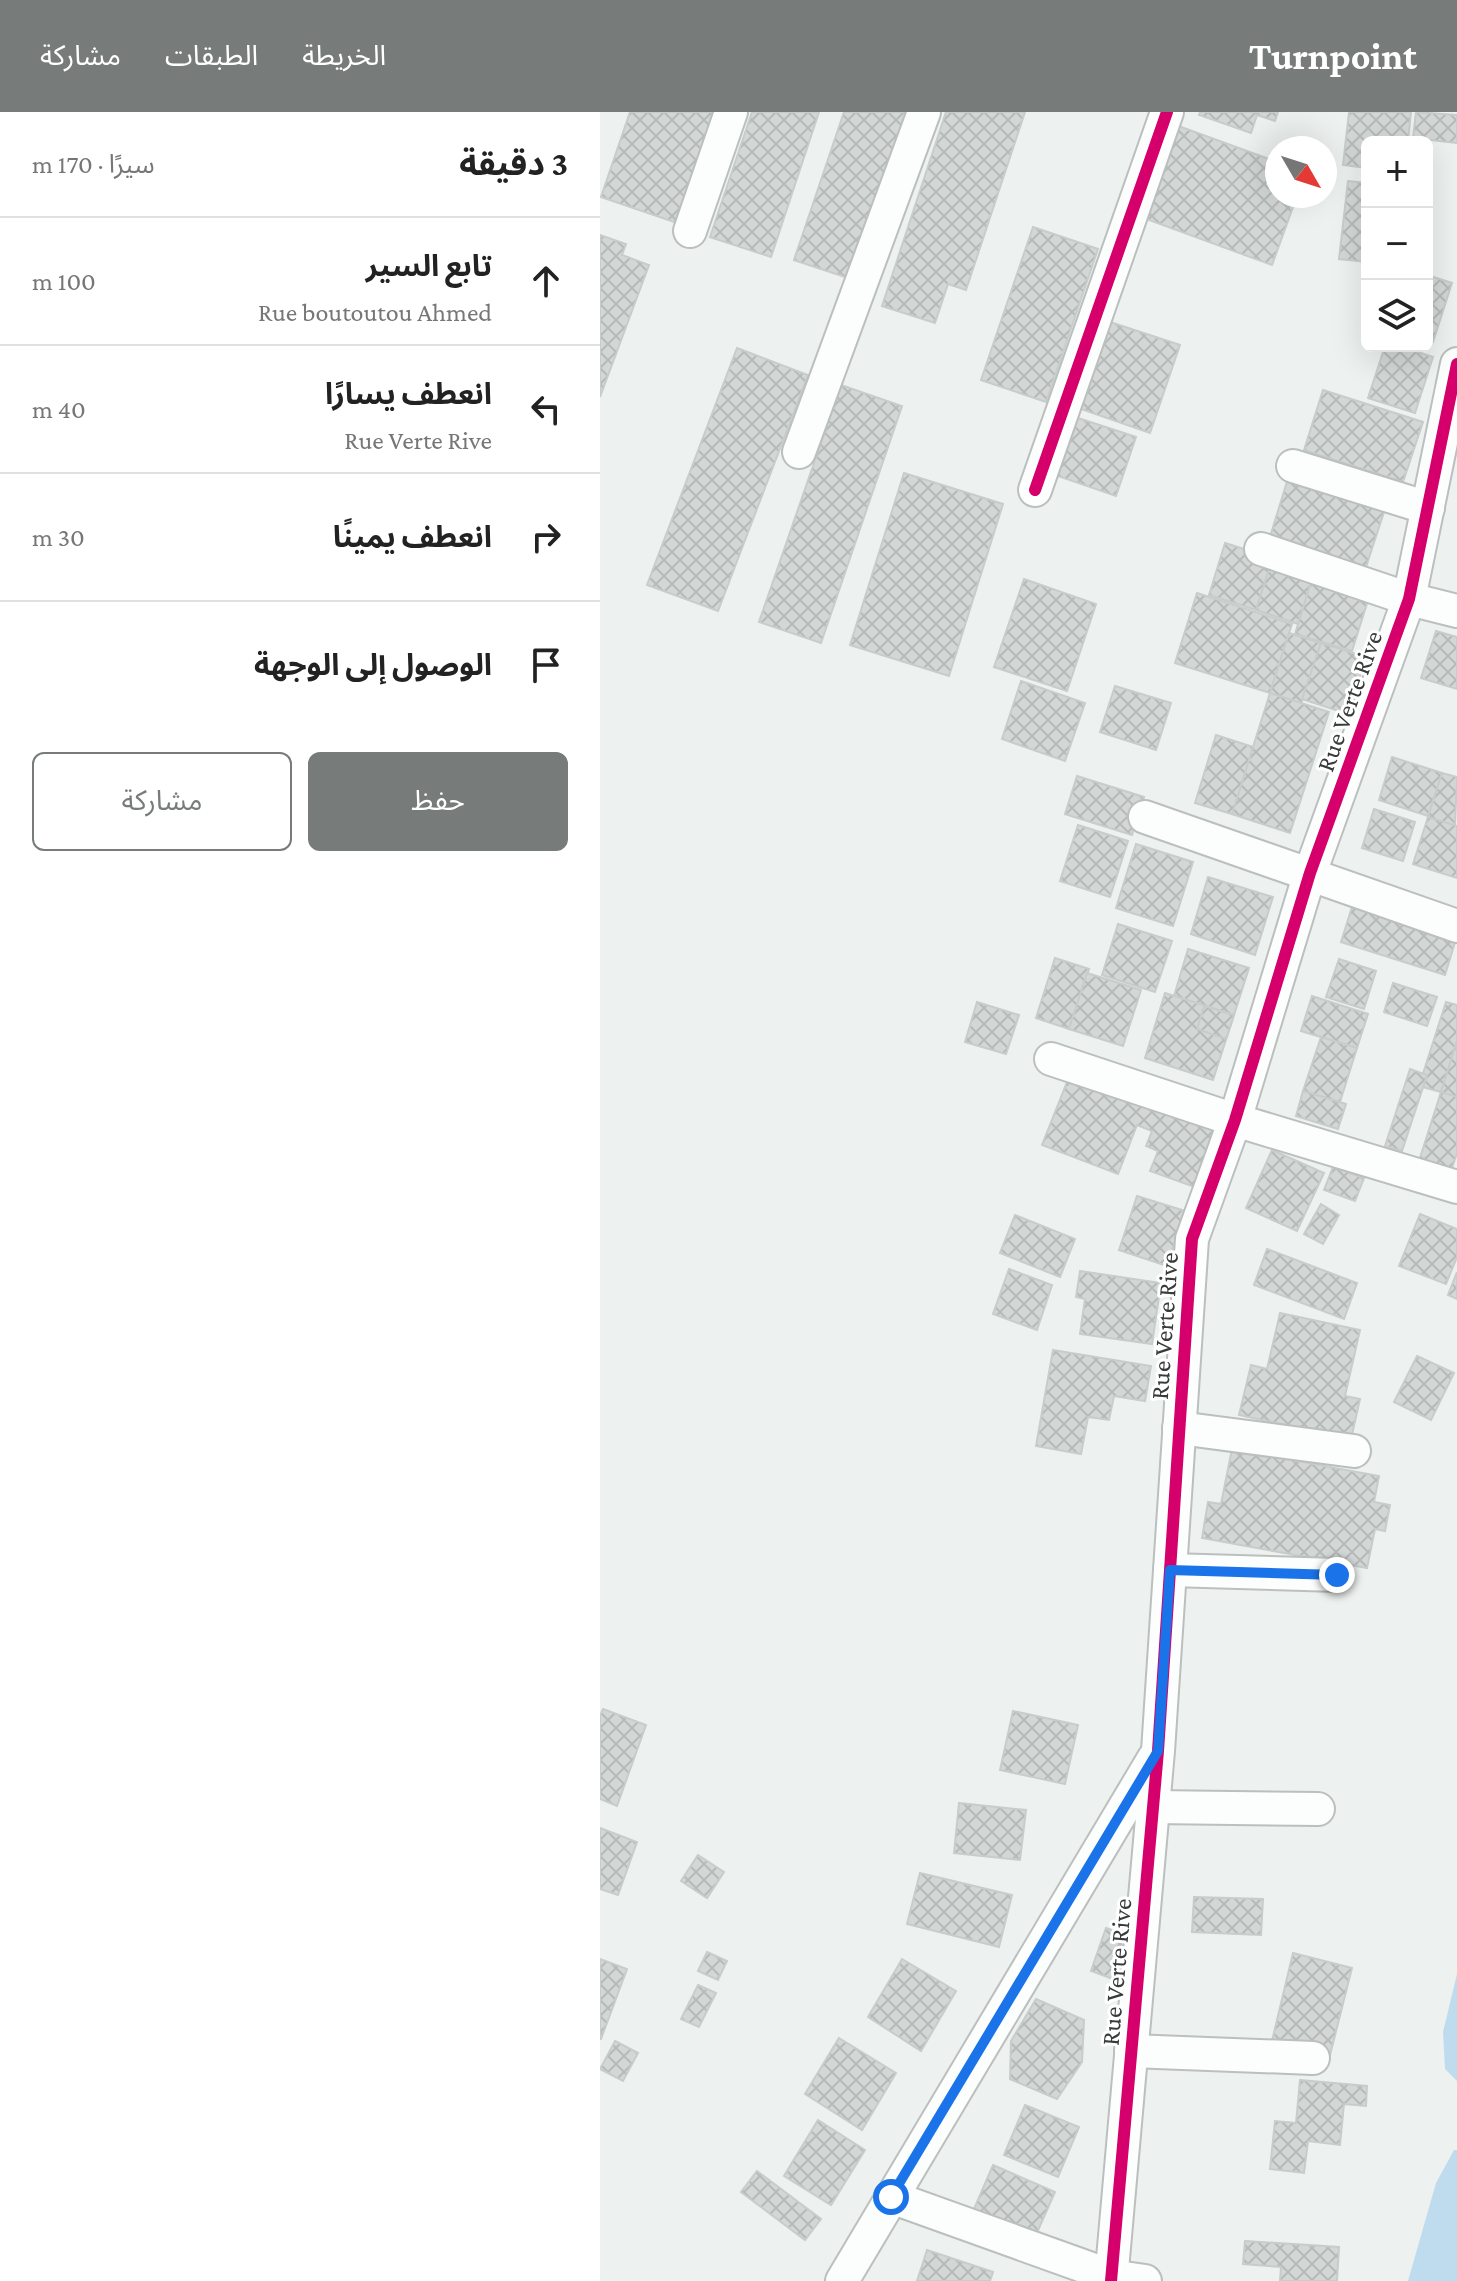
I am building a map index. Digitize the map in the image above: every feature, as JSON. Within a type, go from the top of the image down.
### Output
[{"type":"street","points":[[690,231],[731,112]]},
{"type":"street","points":[[799,452],[924,112]]},
{"type":"street","points":[[1035,490],[1167,112]]},
{"type":"street","name":"Rue Verte Rive","points":[[1111,2279],[1158,1751],[1192,1239],[1235,1120],[1310,873],[1409,599],[1457,364]]},
{"type":"street","points":[[1293,466],[1428,508]]},
{"type":"street","points":[[1261,549],[1409,599],[1457,611]]},
{"type":"street","points":[[1145,817],[1457,926]]},
{"type":"street","points":[[1051,1059],[1235,1120],[1457,1187]]},
{"type":"street","points":[[1179,1428],[1354,1451]]},
{"type":"street","points":[[1170,1570],[1337,1575]]},
{"type":"street","points":[[842,2281],[1158,1751]]},
{"type":"street","points":[[1153,1807],[1318,1809]]},
{"type":"street","points":[[1131,2051],[1313,2058]]},
{"type":"street","points":[[891,2197],[1111,2279],[1145,2281]]},
{"type":"water","points":[[1457,1974],[1457,2081],[1445,2069],[1443,2032]]},
{"type":"water","points":[[1454,2150],[1457,2150],[1457,2281],[1408,2281],[1436,2183]]},
{"type":"building","points":[[630,112],[714,112],[677,223],[601,197]]},
{"type":"building","points":[[752,112],[819,112],[771,257],[710,237]]},
{"type":"building","points":[[844,112],[917,112],[860,282],[794,260]]},
{"type":"building","points":[[946,112],[1025,112],[966,290],[948,284],[935,323],[882,306]]},
{"type":"building","points":[[1200,112],[1278,112],[1275,121],[1257,115],[1251,133],[1199,115]]},
{"type":"building","points":[[1349,112],[1411,112],[1409,136],[1361,136],[1361,167],[1343,165]]},
{"type":"building","points":[[1416,112],[1457,115],[1457,143],[1433,140],[1433,136],[1413,136]]},
{"type":"building","points":[[1173,124],[1265,158],[1265,208],[1293,208],[1272,265],[1138,216]]},
{"type":"building","points":[[1348,181],[1361,182],[1361,261],[1339,259]]},
{"type":"building","points":[[1033,227],[1098,249],[1046,402],[981,380]]},
{"type":"building","points":[[600,235],[626,244],[622,255],[649,265],[600,397]]},
{"type":"building","points":[[1433,277],[1452,283],[1433,342]]},
{"type":"building","points":[[1107,321],[1180,345],[1150,433],[1078,408]]},
{"type":"building","points":[[737,348],[808,375],[718,611],[647,585]]},
{"type":"building","points":[[1383,352],[1418,352],[1433,357],[1415,413],[1368,398]]},
{"type":"building","points":[[841,385],[902,406],[821,643],[759,622]]},
{"type":"building","points":[[1323,390],[1423,422],[1403,482],[1304,450]]},
{"type":"building","points":[[1072,416],[1136,437],[1116,496],[1052,474]]},
{"type":"building","points":[[904,473],[1003,504],[949,676],[850,645]]},
{"type":"building","points":[[1289,475],[1386,506],[1366,567],[1270,537]]},
{"type":"building","points":[[1225,543],[1273,558],[1256,610],[1209,595]]},
{"type":"building","points":[[1271,563],[1313,576],[1298,624],[1256,610]]},
{"type":"building","points":[[1313,576],[1370,594],[1352,651],[1295,634]]},
{"type":"building","points":[[1024,579],[1096,604],[1067,691],[994,667]]},
{"type":"building","points":[[1197,593],[1292,624],[1270,693],[1175,663]]},
{"type":"building","points":[[1436,631],[1457,637],[1457,689],[1421,678]]},
{"type":"building","points":[[1289,633],[1321,643],[1301,704],[1270,693]]},
{"type":"building","points":[[1321,643],[1366,657],[1348,714],[1302,699]]},
{"type":"building","points":[[1021,681],[1085,703],[1065,761],[1002,739]]},
{"type":"building","points":[[1115,686],[1171,703],[1156,750],[1100,732]]},
{"type":"building","points":[[1270,693],[1329,712],[1290,833],[1232,814]]},
{"type":"building","points":[[1216,735],[1253,747],[1232,814],[1195,803]]},
{"type":"building","points":[[1392,757],[1442,773],[1428,816],[1379,800]]},
{"type":"building","points":[[1442,773],[1457,777],[1455,826],[1428,817]]},
{"type":"building","points":[[1077,776],[1144,797],[1132,835],[1065,814]]},
{"type":"building","points":[[1374,809],[1415,822],[1403,861],[1362,848]]},
{"type":"building","points":[[1428,817],[1457,826],[1457,878],[1413,864]]},
{"type":"building","points":[[1078,825],[1128,841],[1110,897],[1060,881]]},
{"type":"building","points":[[1136,844],[1193,862],[1173,926],[1116,908]]},
{"type":"building","points":[[1208,877],[1273,897],[1255,955],[1191,934]]},
{"type":"building","points":[[1352,907],[1456,939],[1445,975],[1341,942]]},
{"type":"building","points":[[1118,924],[1172,941],[1155,992],[1102,975]]},
{"type":"building","points":[[1188,949],[1249,968],[1234,1015],[1174,996]]},
{"type":"building","points":[[1055,958],[1089,969],[1069,1029],[1036,1018]]},
{"type":"building","points":[[1339,959],[1376,971],[1364,1009],[1326,997]]},
{"type":"building","points":[[1087,973],[1141,990],[1123,1046],[1069,1029]]},
{"type":"building","points":[[1393,983],[1437,997],[1427,1026],[1384,1012]]},
{"type":"building","points":[[1165,993],[1234,1015],[1213,1080],[1145,1058]]},
{"type":"building","points":[[1312,996],[1368,1014],[1357,1048],[1301,1031]]},
{"type":"building","points":[[977,1002],[1019,1015],[1006,1054],[965,1042]]},
{"type":"building","points":[[1446,1002],[1457,1005],[1457,1041],[1441,1092],[1419,1086]]},
{"type":"building","points":[[1204,1006],[1234,1015],[1226,1039],[1197,1029]]},
{"type":"building","points":[[1321,1037],[1357,1048],[1340,1102],[1303,1091]]},
{"type":"building","points":[[1457,1041],[1457,1097],[1441,1092]]},
{"type":"building","points":[[1410,1069],[1427,1075],[1402,1151],[1385,1146]]},
{"type":"building","points":[[1069,1077],[1225,1132],[1203,1190],[1150,1171],[1158,1151],[1146,1146],[1152,1131],[1137,1125],[1118,1174],[1042,1145]]},
{"type":"building","points":[[1303,1091],[1346,1104],[1338,1129],[1296,1116]]},
{"type":"building","points":[[1441,1092],[1457,1097],[1457,1153],[1450,1174],[1418,1164]]},
{"type":"building","points":[[1272,1150],[1324,1173],[1297,1231],[1246,1208]]},
{"type":"building","points":[[1333,1167],[1364,1178],[1355,1201],[1324,1190]]},
{"type":"building","points":[[1137,1196],[1185,1211],[1167,1266],[1119,1250]]},
{"type":"building","points":[[1321,1204],[1339,1215],[1323,1244],[1304,1234]]},
{"type":"building","points":[[1420,1214],[1457,1229],[1457,1257],[1446,1284],[1399,1266]]},
{"type":"building","points":[[1015,1215],[1075,1239],[1060,1277],[1000,1253]]},
{"type":"building","points":[[1267,1249],[1357,1283],[1344,1319],[1254,1285]]},
{"type":"building","points":[[1009,1269],[1052,1285],[1037,1330],[993,1314]]},
{"type":"building","points":[[1080,1271],[1161,1283],[1152,1344],[1080,1334],[1085,1299],[1076,1297]]},
{"type":"building","points":[[1457,1272],[1457,1299],[1448,1295]]},
{"type":"building","points":[[1280,1313],[1360,1330],[1345,1396],[1360,1399],[1351,1439],[1239,1415],[1251,1365],[1267,1369]]},
{"type":"building","points":[[1053,1350],[1151,1366],[1145,1401],[1114,1396],[1109,1420],[1088,1417],[1081,1454],[1036,1446]]},
{"type":"building","points":[[1417,1356],[1454,1373],[1431,1420],[1394,1402]]},
{"type":"building","points":[[1232,1449],[1379,1476],[1374,1502],[1390,1505],[1385,1531],[1375,1529],[1367,1568],[1202,1538],[1208,1502],[1221,1504]]},
{"type":"building","points":[[603,1709],[646,1725],[617,1806],[600,1799],[600,1716]]},
{"type":"building","points":[[1013,1711],[1078,1725],[1065,1784],[1000,1770]]},
{"type":"building","points":[[959,1803],[1026,1810],[1020,1860],[954,1853]]},
{"type":"building","points":[[600,1828],[637,1842],[618,1895],[600,1889]]},
{"type":"building","points":[[698,1855],[724,1872],[707,1898],[681,1881]]},
{"type":"building","points":[[920,1873],[1012,1895],[999,1947],[907,1924]]},
{"type":"building","points":[[1194,1897],[1263,1899],[1261,1935],[1192,1932]]},
{"type":"building","points":[[1106,1928],[1136,1939],[1121,1982],[1091,1971]]},
{"type":"building","points":[[707,1952],[727,1961],[718,1980],[698,1971]]},
{"type":"building","points":[[1293,1953],[1352,1968],[1330,2055],[1272,2041]]},
{"type":"building","points":[[600,1959],[627,1969],[601,2039],[600,2039]]},
{"type":"building","points":[[902,1959],[956,1991],[921,2051],[868,2017]]},
{"type":"building","points":[[698,1985],[716,1993],[699,2027],[681,2019]]},
{"type":"building","points":[[1036,1999],[1084,2020],[1082,2062],[1057,2099],[1010,2079],[1011,2041]]},
{"type":"building","points":[[839,2038],[896,2073],[862,2130],[805,2094]]},
{"type":"building","points":[[615,2041],[638,2053],[623,2081],[600,2069]]},
{"type":"building","points":[[1300,2080],[1367,2086],[1366,2106],[1344,2104],[1340,2145],[1308,2141],[1304,2173],[1270,2169],[1275,2121],[1296,2123]]},
{"type":"building","points":[[1025,2105],[1079,2127],[1058,2177],[1004,2155]]},
{"type":"building","points":[[818,2120],[865,2150],[831,2205],[784,2176]]},
{"type":"building","points":[[993,2165],[1055,2192],[1036,2235],[974,2209]]},
{"type":"building","points":[[757,2171],[821,2219],[805,2240],[741,2192]]},
{"type":"building","points":[[1245,2241],[1339,2247],[1337,2281],[1280,2281],[1281,2267],[1243,2264]]},
{"type":"building","points":[[927,2250],[993,2272],[990,2281],[917,2281]]},
{"type":"cycle path","points":[[1035,490],[1167,112]]},
{"type":"cycle path","points":[[1111,2281],[1158,1751],[1192,1239],[1235,1120],[1310,873],[1409,599],[1457,364]]},
{"type":"route","points":[[891,2197],[1158,1751],[1170,1570],[1337,1575]]}]
